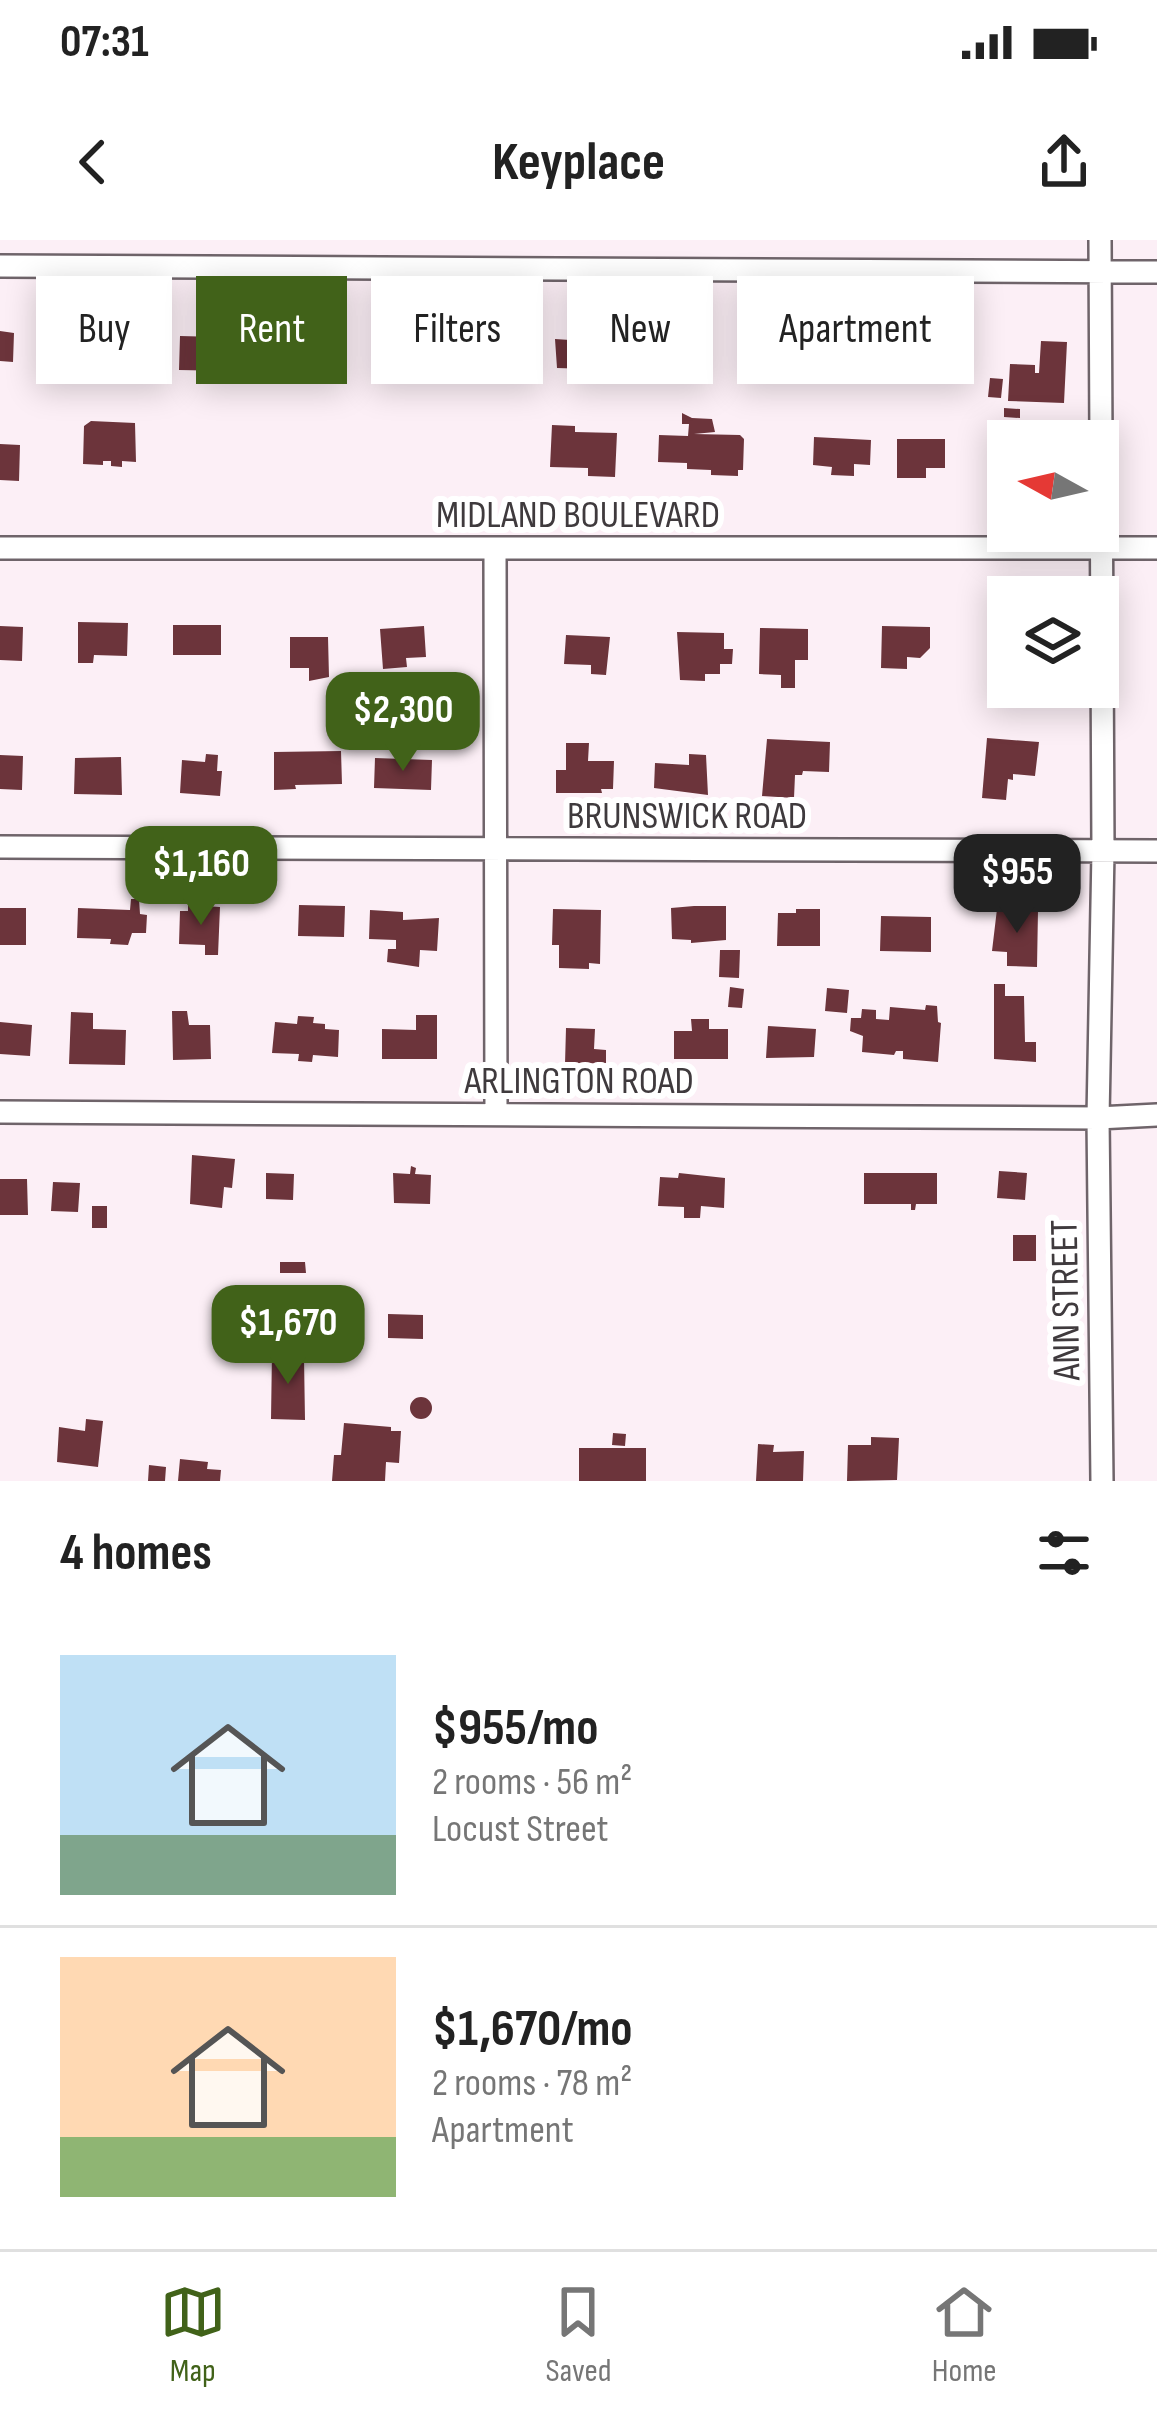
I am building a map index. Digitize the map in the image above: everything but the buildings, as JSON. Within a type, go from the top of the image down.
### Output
[{"type":"street","name":"ANN STREET","points":[[1100,240],[1102,420]]},
{"type":"street","points":[[0,266],[1157,272]]},
{"type":"street","name":"MIDLAND BOULEVARD","points":[[0,548],[987,548]]},
{"type":"street","name":"MIDLAND BOULEVARD","points":[[1119,548],[1157,548]]},
{"type":"street","points":[[495,549],[496,1114]]},
{"type":"street","name":"ANN STREET","points":[[1102,1481],[1098,1118],[1103,552]]},
{"type":"street","name":"BRUNSWICK ROAD","points":[[0,847],[1157,851]]},
{"type":"street","name":"ARLINGTON ROAD","points":[[0,1112],[1157,1115]]}]
